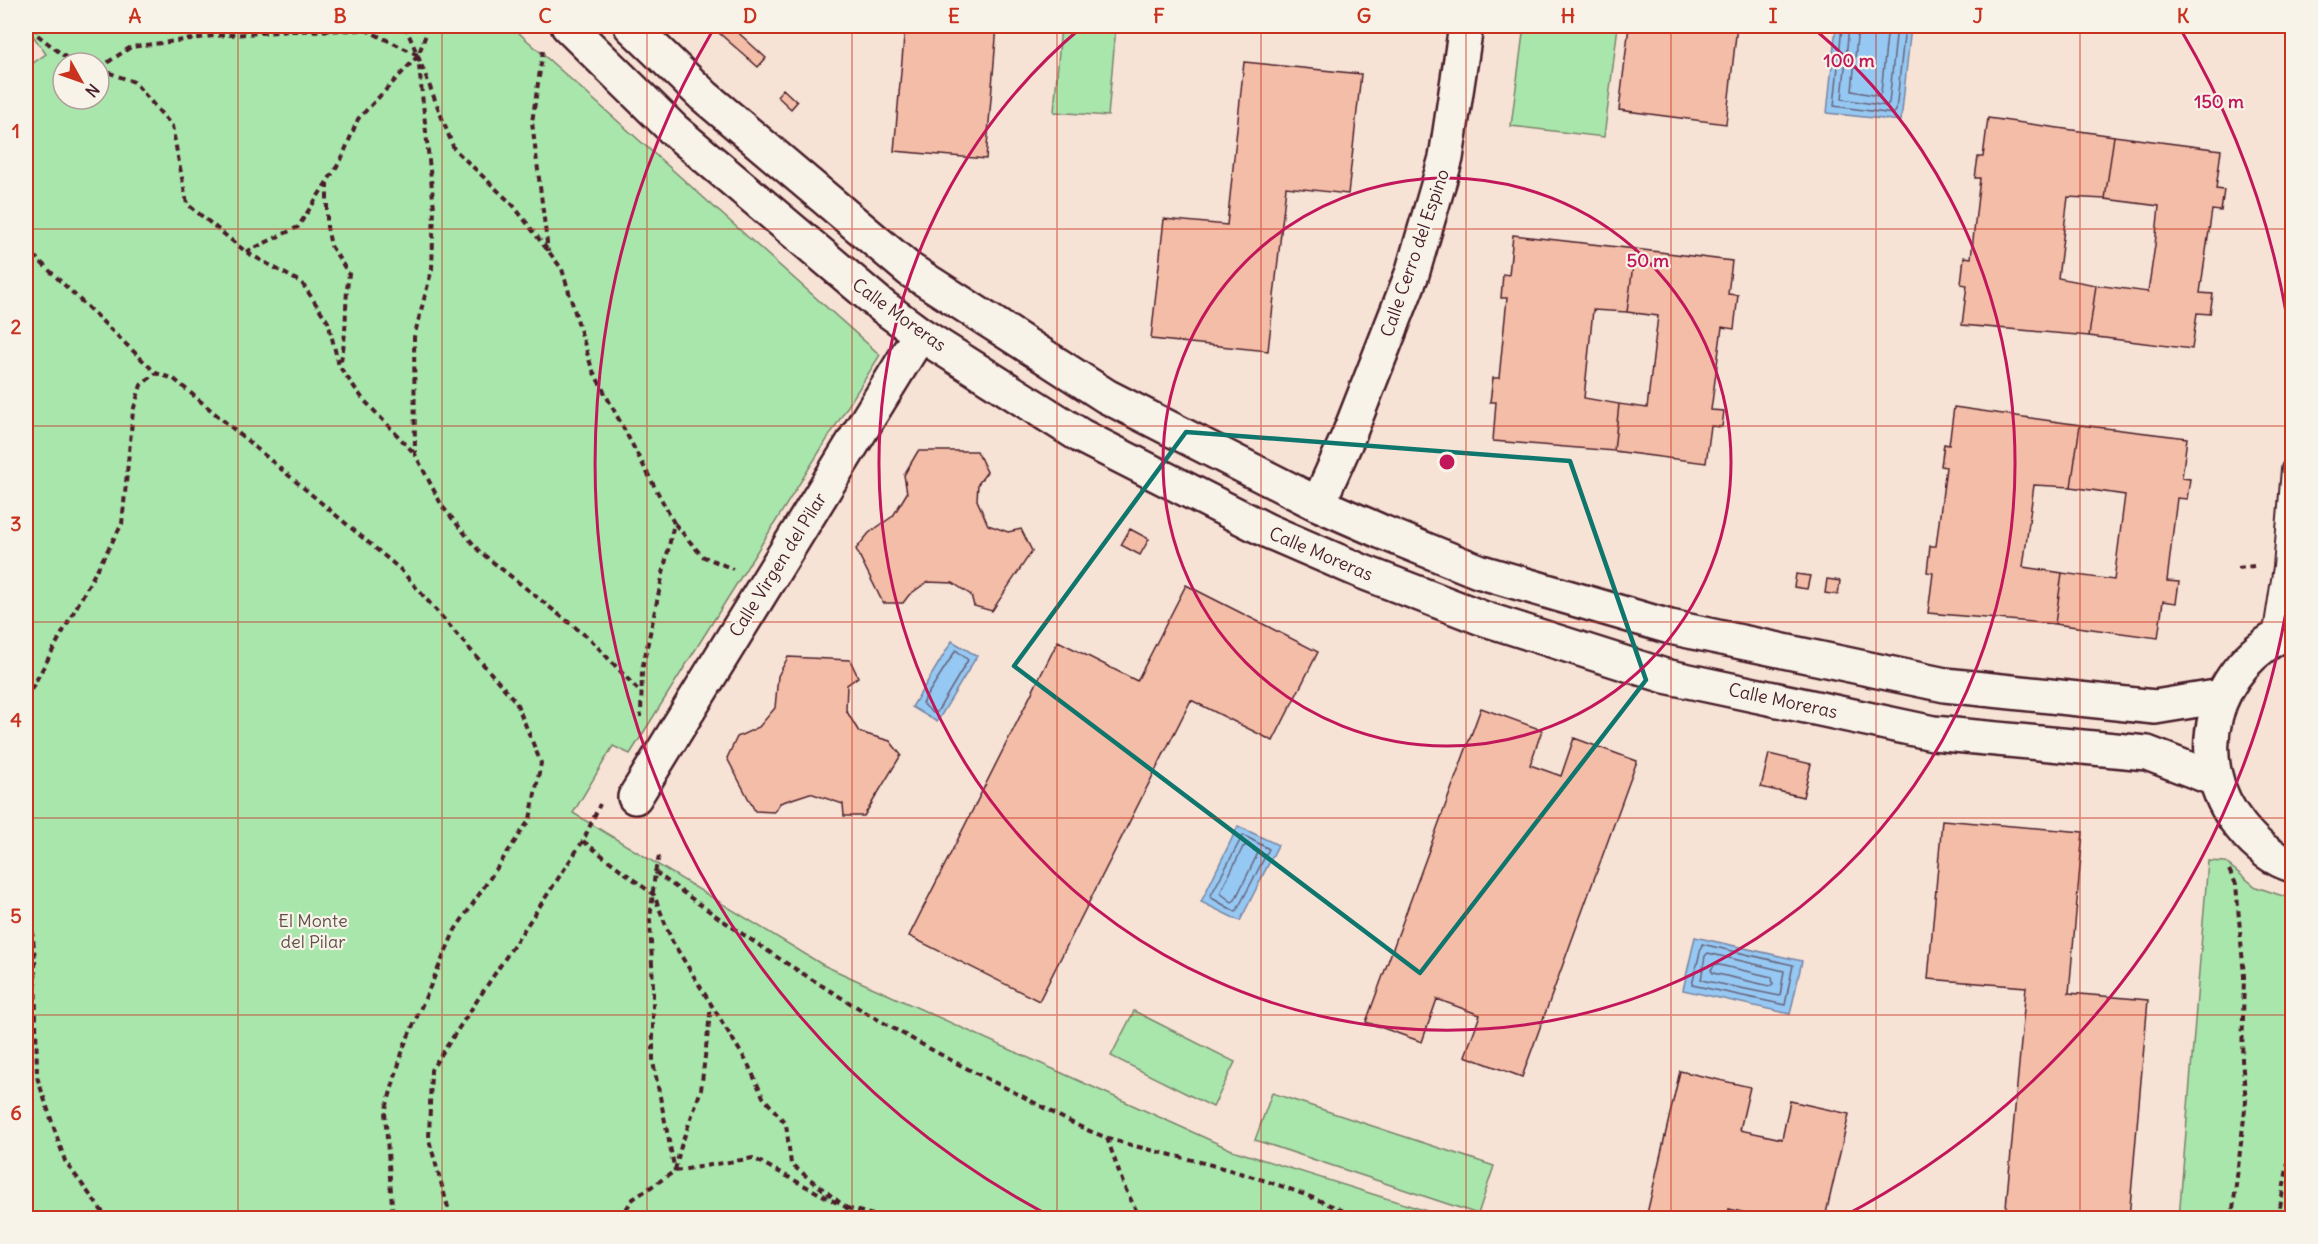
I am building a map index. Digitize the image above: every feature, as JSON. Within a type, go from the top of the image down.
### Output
[{"type":"street","name":"Calle Moreras","points":[[568,26],[674,130],[882,306],[920,334],[1081,436],[1258,527],[1363,572],[1482,618],[1665,676],[1933,732],[2147,753],[2215,779]]},
{"type":"street","points":[[631,26],[704,96],[910,270],[1106,396],[1318,504],[1478,571],[1670,627],[1945,685],[2155,707],[2222,696]]},
{"type":"street","name":"Calle Cerro del Espino","points":[[1318,504],[1348,437],[1412,274],[1446,158],[1466,26]]},
{"type":"street","name":"Calle Virgen del Pilar","points":[[635,797],[920,334]]},
{"type":"street","points":[[2283,634],[2243,663],[2222,696],[2213,723],[2211,751],[2215,779],[2230,813],[2254,842],[2292,865]]},
{"type":"lane","points":[[2283,634],[2284,567],[2292,469]]},
{"type":"path","points":[[37,26],[36,33],[58,51]]},
{"type":"path","points":[[405,26],[454,149],[513,205],[562,270],[592,369],[674,523],[702,556],[739,571]]},
{"type":"path","points":[[246,252],[298,228],[341,160],[358,119],[418,56],[429,26]]},
{"type":"path","points":[[111,60],[131,47],[214,36],[292,31],[366,30],[418,56]]},
{"type":"path","points":[[543,49],[532,122],[548,252]]},
{"type":"path","points":[[416,454],[414,337],[432,269],[434,208],[418,56]]},
{"type":"path","points":[[111,73],[134,82],[172,126],[187,204],[246,252],[302,283],[328,322],[339,366],[363,399],[416,454],[442,506],[479,551],[591,639],[640,693]]},
{"type":"path","points":[[327,182],[327,226],[331,246],[349,274],[344,305],[346,340],[339,366]]},
{"type":"path","points":[[26,248],[156,374],[174,379],[400,569],[516,702],[541,762],[530,819],[455,930],[404,1046],[385,1112],[393,1218]]},
{"type":"path","points":[[26,699],[122,524],[133,411],[141,386],[156,374]]},
{"type":"path","points":[[641,726],[642,670],[674,523]]},
{"type":"path","points":[[2238,568],[2264,564]]},
{"type":"path","points":[[451,1218],[429,1140],[431,1070],[583,841],[601,801]]},
{"type":"path","points":[[583,841],[654,895],[672,941],[748,1064],[763,1097],[786,1124],[791,1164],[848,1209]]},
{"type":"path","points":[[659,856],[650,920],[653,1062],[675,1171]]},
{"type":"path","points":[[2225,863],[2236,884],[2244,976],[2242,1060],[2246,1101],[2232,1218]]},
{"type":"path","points":[[26,867],[35,959],[37,1077],[65,1161],[107,1218]]},
{"type":"path","points":[[655,872],[733,929],[825,990],[903,1036],[1107,1138],[1203,1162],[1290,1189],[1358,1218]]},
{"type":"path","points":[[675,1171],[681,1146],[701,1089],[711,1004]]},
{"type":"path","points":[[1107,1138],[1124,1186],[1140,1218]]},
{"type":"path","points":[[2278,1218],[2292,1140]]},
{"type":"path","points":[[620,1218],[633,1199],[675,1171],[753,1158],[848,1209],[884,1218]]},
{"type":"path","points":[[846,1218],[848,1209]]},
{"type":"highlighted area","points":[[1186,432],[1570,461],[1646,680],[1420,973],[1014,666]]},
{"type":"green space","name":"El Monte del Pilar","points":[[26,26],[511,26],[880,355],[630,754],[613,746],[573,813],[823,965],[1232,1150],[1449,1218],[26,1218],[26,68],[46,54]]},
{"type":"green space","points":[[1061,26],[1116,26],[1108,116],[1054,112]]},
{"type":"green space","points":[[1524,26],[1618,26],[1604,137],[1511,126]]},
{"type":"green space","points":[[2208,861],[2225,862],[2256,887],[2292,899],[2292,1218],[2179,1218]]},
{"type":"green space","points":[[1134,1011],[1235,1062],[1213,1107],[1111,1056]]},
{"type":"green space","points":[[1272,1093],[1494,1166],[1478,1214],[1255,1140]]},
{"type":"water","points":[[1836,26],[1911,26],[1901,121],[1827,113]]},
{"type":"water","points":[[952,641],[977,656],[937,722],[912,707]]},
{"type":"water","points":[[1238,826],[1278,845],[1240,921],[1201,902]]},
{"type":"water","points":[[1695,937],[1802,961],[1790,1014],[1683,990]]},
{"type":"building","points":[[711,26],[731,26],[766,58],[758,67]]},
{"type":"building","points":[[905,26],[997,26],[986,159],[894,151]]},
{"type":"building","points":[[1629,26],[1737,26],[1726,124],[1619,110]]},
{"type":"building","points":[[1244,62],[1361,74],[1348,194],[1286,187],[1268,351],[1151,339],[1164,219],[1227,225]]},
{"type":"building","points":[[783,89],[797,102],[791,109],[777,96]]},
{"type":"building","points":[[1988,118],[2114,136],[2105,199],[2068,197],[2058,278],[2096,285],[2089,336],[1962,325],[1967,285],[1961,284],[1964,257],[1971,258],[1980,178],[1975,178],[1978,157],[1983,157]]},
{"type":"building","points":[[2114,136],[2221,150],[2216,189],[2224,190],[2221,211],[2212,210],[2200,293],[2213,294],[2210,314],[2197,313],[2192,349],[2089,336],[2096,285],[2148,292],[2155,245],[2159,206],[2105,199]]},
{"type":"building","points":[[1513,235],[1635,249],[1627,312],[1593,310],[1584,398],[1619,404],[1614,451],[1493,441],[1496,402],[1490,402],[1493,378],[1499,378],[1507,298],[1501,298],[1503,274],[1509,275]]},
{"type":"building","points":[[1635,249],[1732,261],[1728,294],[1738,295],[1734,329],[1722,327],[1711,410],[1724,411],[1722,427],[1711,426],[1706,463],[1614,451],[1619,404],[1647,408],[1658,316],[1627,312]]},
{"type":"building","points":[[1954,407],[2080,425],[2071,487],[2034,485],[2023,567],[2062,573],[2055,624],[1928,613],[1933,573],[1927,572],[1930,546],[1936,546],[1946,467],[1941,466],[1944,444],[1949,445]]},
{"type":"building","points":[[2080,425],[2187,438],[2182,478],[2190,479],[2187,499],[2177,498],[2167,581],[2179,582],[2176,603],[2163,601],[2158,638],[2055,624],[2062,573],[2114,580],[2125,495],[2071,487]]},
{"type":"building","points":[[918,451],[977,451],[987,472],[978,484],[977,500],[988,525],[1008,532],[1021,529],[1032,551],[992,611],[974,606],[971,595],[953,583],[927,582],[909,595],[903,603],[883,603],[856,549],[869,533],[893,516],[907,493],[904,475]]},
{"type":"building","points":[[1130,529],[1149,539],[1140,555],[1121,545]]},
{"type":"building","points":[[1796,574],[1810,576],[1807,589],[1794,587]]},
{"type":"building","points":[[1827,579],[1840,581],[1838,595],[1825,593]]},
{"type":"building","points":[[1186,585],[1318,652],[1273,741],[1191,700],[1039,1001],[909,936],[1058,641],[1137,681]]},
{"type":"building","points":[[788,657],[850,660],[858,677],[847,685],[846,710],[859,732],[890,741],[901,755],[864,816],[844,816],[843,804],[810,793],[780,803],[774,812],[755,811],[727,758],[737,737],[759,727],[775,708],[778,676]]},
{"type":"building","points":[[1481,708],[1542,730],[1530,765],[1561,776],[1574,738],[1637,761],[1522,1077],[1465,1056],[1480,1015],[1437,999],[1422,1042],[1366,1022]]},
{"type":"building","points":[[1769,754],[1811,764],[1803,797],[1761,787]]},
{"type":"building","points":[[1942,820],[2083,832],[2069,993],[2148,1000],[2129,1218],[2005,1218],[2026,987],[1928,979]]},
{"type":"building","points":[[1680,1071],[1750,1087],[1740,1130],[1782,1139],[1790,1101],[1849,1114],[1825,1218],[1767,1218],[1729,1209],[1727,1218],[1646,1218]]}]
